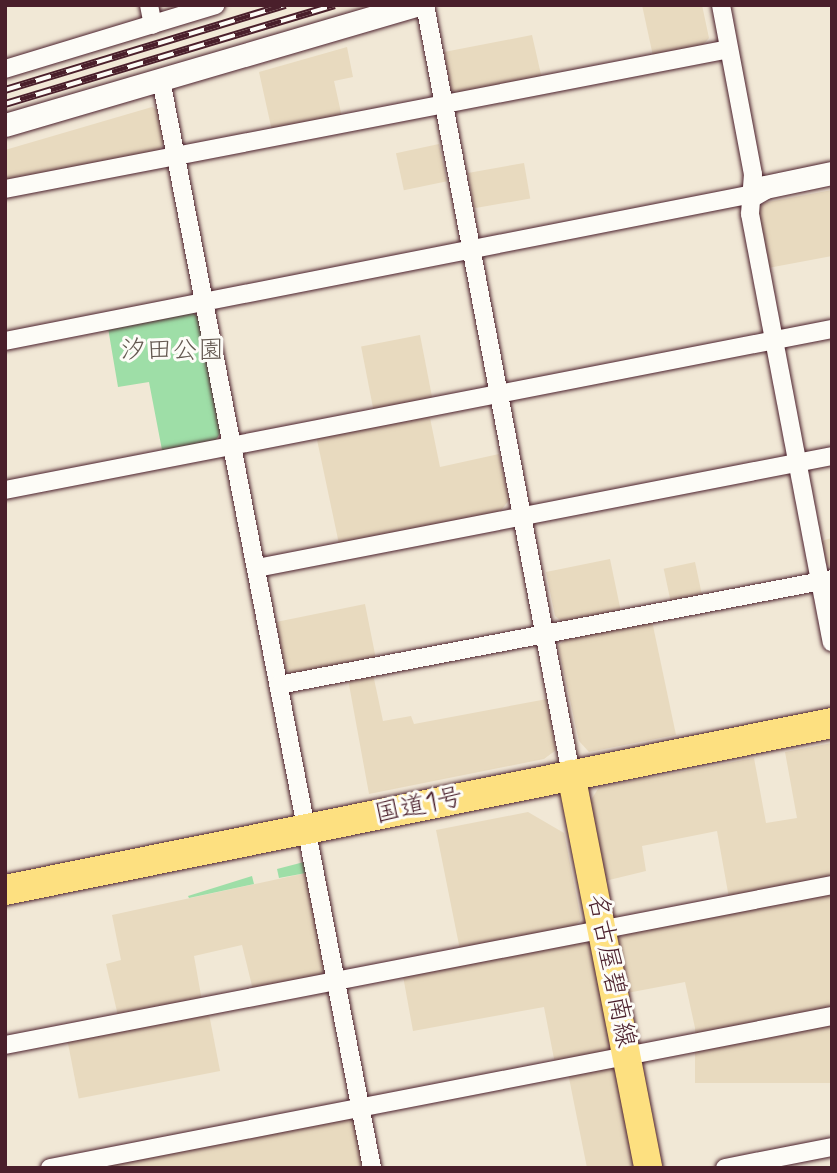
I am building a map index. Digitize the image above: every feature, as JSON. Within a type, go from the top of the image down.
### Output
[{"type":"highway","name":"国道1号","points":[[5,890],[832,723]]},
{"type":"main road","name":"名古屋碧南線","points":[[571,774],[649,1168]]},
{"type":"street","points":[[149,5],[153,25]]},
{"type":"street","points":[[5,69],[216,5]]},
{"type":"street","points":[[5,125],[415,5]]},
{"type":"street","points":[[425,5],[571,774]]},
{"type":"street","points":[[720,5],[753,194],[750,214],[798,462],[826,580],[832,642]]},
{"type":"street","points":[[5,189],[729,49]]},
{"type":"street","points":[[161,80],[372,1168]]},
{"type":"street","points":[[5,341],[753,194],[765,187],[832,173]]},
{"type":"street","points":[[5,489],[832,329]]},
{"type":"street","points":[[257,568],[832,456]]},
{"type":"street","points":[[279,685],[826,580]]},
{"type":"street","points":[[5,1045],[832,885]]},
{"type":"street","points":[[50,1168],[832,1016]]},
{"type":"street","points":[[725,1168],[832,1147]]},
{"type":"shaded area","points":[[642,5],[702,5],[709,38],[702,46],[653,56]]},
{"type":"shaded area","points":[[532,35],[542,79],[459,96],[451,89],[444,52]]},
{"type":"shaded area","points":[[347,47],[353,77],[334,81],[342,117],[272,131],[259,72]]},
{"type":"shaded area","points":[[152,107],[158,110],[164,142],[158,151],[5,181],[5,150]]},
{"type":"shaded area","points":[[439,144],[447,181],[404,190],[396,153]]},
{"type":"shaded area","points":[[524,163],[530,198],[474,208],[468,173]]},
{"type":"shaded area","points":[[832,190],[832,256],[768,268],[757,213],[763,203]]},
{"type":"shaded area","points":[[420,335],[432,399],[374,410],[361,346]]},
{"type":"shaded area","points":[[429,413],[440,467],[499,454],[509,500],[499,513],[339,544],[316,435]]},
{"type":"shaded area","points":[[832,538],[832,569],[826,564],[821,541]]},
{"type":"shaded area","points":[[610,559],[621,612],[564,623],[555,616],[546,572]]},
{"type":"shaded area","points":[[695,562],[702,596],[671,603],[664,569]]},
{"type":"shaded area","points":[[365,604],[376,659],[295,675],[285,669],[276,622]]},
{"type":"shaded area","points":[[652,621],[676,735],[589,752],[579,741],[558,646],[568,637]]},
{"type":"shaded area","points":[[373,674],[383,721],[411,716],[414,724],[547,699],[556,750],[544,759],[369,794],[348,679]]},
{"type":"shaded area","points":[[832,743],[832,879],[729,898],[717,831],[642,846],[646,871],[605,881],[590,802],[599,787],[754,758],[766,823],[797,818],[785,752]]},
{"type":"shaded area","points":[[528,812],[564,833],[581,919],[573,928],[460,950],[436,830]]},
{"type":"shaded area","points":[[306,873],[325,968],[320,978],[253,990],[242,945],[194,956],[202,1001],[118,1016],[106,964],[121,960],[112,915]]},
{"type":"shaded area","points":[[832,893],[832,1011],[697,1037],[685,982],[627,993],[617,943],[624,934]]},
{"type":"shaded area","points":[[584,941],[594,948],[613,1047],[607,1054],[555,1064],[544,1007],[413,1031],[403,976]]},
{"type":"shaded area","points":[[209,1014],[220,1071],[79,1098],[68,1041]]},
{"type":"shaded area","points":[[695,1022],[832,1022],[832,1083],[695,1083]]},
{"type":"shaded area","points":[[609,1065],[620,1072],[638,1168],[587,1168],[568,1073]]},
{"type":"shaded area","points":[[348,1117],[356,1123],[364,1168],[85,1168]]},
{"type":"green space","name":"汐田公園","points":[[191,311],[202,320],[222,430],[216,440],[162,450],[149,382],[118,387],[108,328]]},
{"type":"green space","points":[[304,862],[306,873],[279,878],[277,869]]},
{"type":"green space","points":[[252,876],[254,884],[189,898],[188,896]]},
{"type":"railway","points":[[5,90],[285,5]]},
{"type":"railway","points":[[5,104],[334,5]]}]
